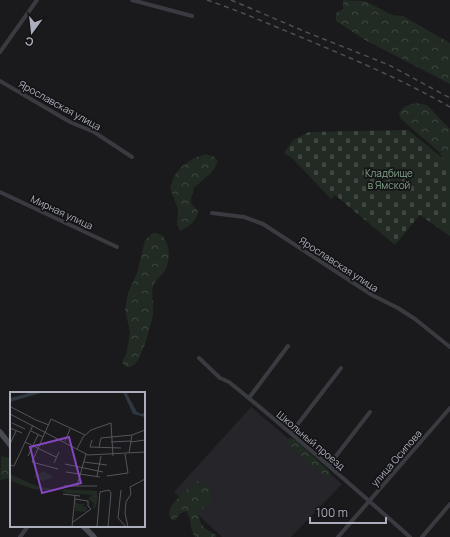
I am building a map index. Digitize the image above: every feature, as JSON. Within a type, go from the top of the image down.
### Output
[{"type":"main road","points":[[0,432],[10,445]]},
{"type":"main road","points":[[83,527],[94,537]]},
{"type":"street","points":[[0,52],[37,0]]},
{"type":"street","points":[[132,0],[192,16]]},
{"type":"street","name":"Ярославская улица","points":[[0,81],[70,122],[94,132],[132,157]]},
{"type":"street","name":"Мирная улица","points":[[0,192],[117,247]]},
{"type":"street","name":"Ярославская улица","points":[[212,213],[244,217],[263,224],[372,295],[398,308],[415,319],[450,347]]},
{"type":"street","points":[[249,398],[288,346]]},
{"type":"street","name":"Школьный проезд","points":[[199,358],[220,378],[229,382],[329,465],[410,537]]},
{"type":"street","points":[[291,433],[341,368]]},
{"type":"street","name":"улица Осипова","points":[[338,537],[450,408]]},
{"type":"street","points":[[329,465],[370,412]]},
{"type":"street","points":[[422,537],[450,504]]},
{"type":"street","points":[[20,537],[27,527]]},
{"type":"shaded area","points":[[251,407],[342,484],[291,537],[222,537],[174,492]]},
{"type":"green space","points":[[343,0],[365,1],[392,15],[403,16],[450,43],[450,84],[365,40],[336,21],[336,13],[343,9]]},
{"type":"green space","points":[[416,103],[427,105],[450,129],[450,231],[445,162],[439,152],[401,119],[399,114],[400,111],[408,105]]},
{"type":"green space","name":"Кладбище в Ямской","points":[[408,130],[450,164],[450,236],[420,215],[395,245],[335,195],[331,199],[293,159],[284,153],[293,140],[309,132]]},
{"type":"green space","points":[[205,154],[215,157],[218,162],[212,172],[194,188],[191,203],[198,211],[197,215],[192,223],[180,231],[177,225],[178,209],[170,188],[174,176],[181,167],[194,158]]},
{"type":"green space","points":[[153,233],[162,236],[166,240],[169,250],[168,261],[166,269],[153,287],[153,314],[144,347],[135,364],[125,367],[122,362],[127,352],[130,332],[125,310],[128,293],[137,273],[145,240]]},
{"type":"green space","points":[[289,438],[294,439],[329,471],[331,475],[329,478],[324,476],[290,447],[287,442]]},
{"type":"green space","points":[[1,456],[10,459],[10,478],[0,480]]},
{"type":"green space","points":[[197,481],[203,483],[212,493],[213,496],[211,502],[199,511],[199,516],[203,526],[216,535],[216,537],[195,537],[186,511],[181,513],[175,520],[172,520],[169,516],[171,506]]},
{"type":"railway","points":[[207,0],[255,18],[359,62],[450,107]]},
{"type":"railway","points":[[231,0],[389,65],[450,98]]}]
